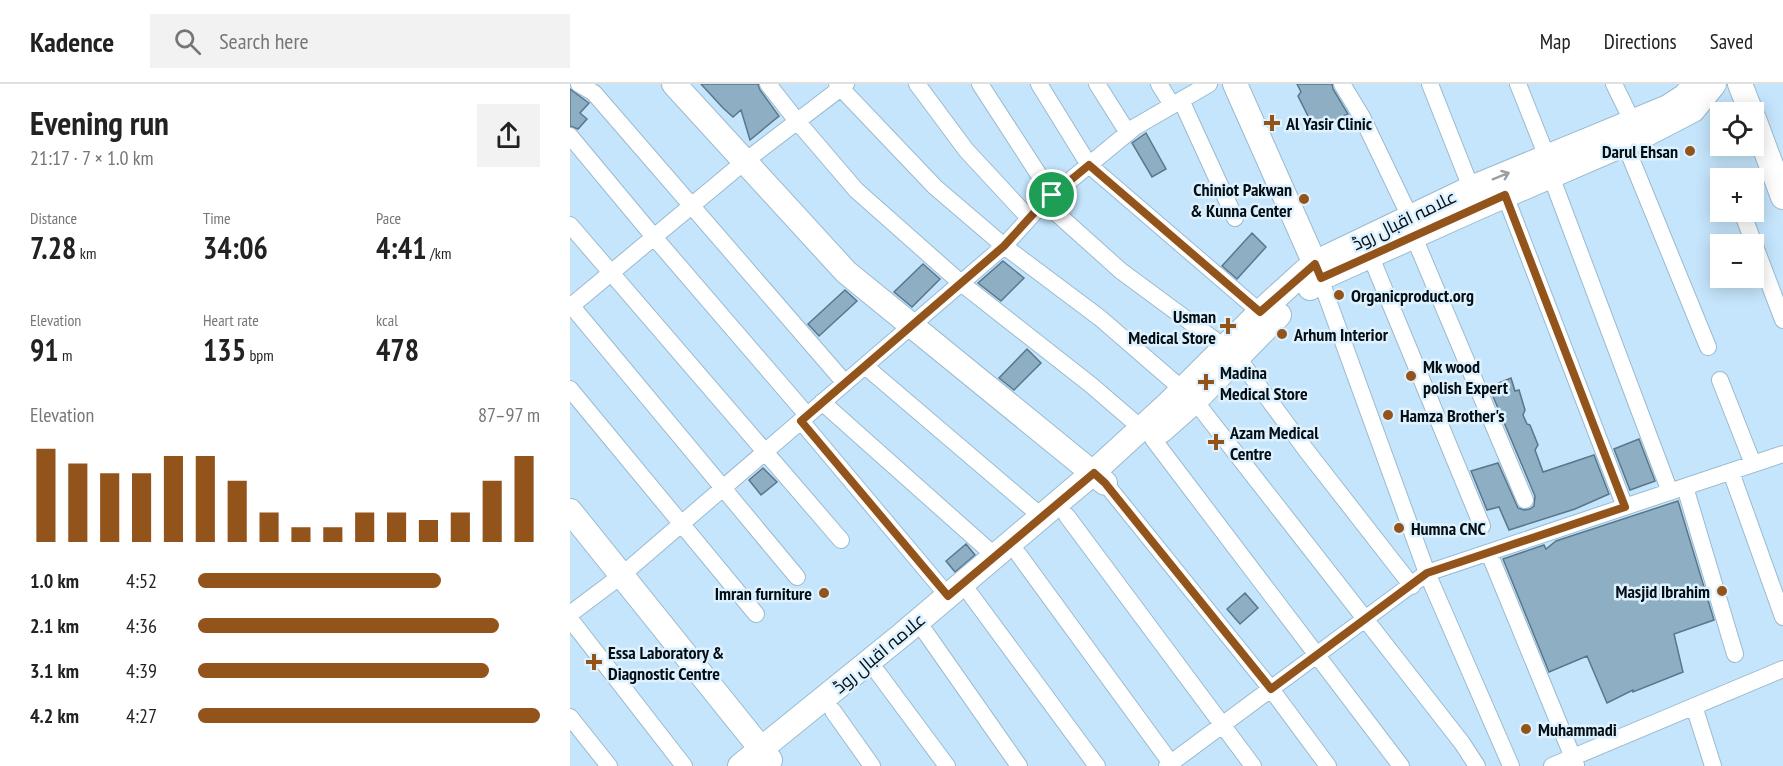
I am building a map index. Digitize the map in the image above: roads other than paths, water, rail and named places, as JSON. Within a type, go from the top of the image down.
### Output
[{"type":"street","points":[[579,84],[594,93],[844,383]]},
{"type":"street","points":[[674,84],[846,272],[1099,478],[1271,689],[1328,766]]},
{"type":"street","points":[[768,84],[856,190],[961,283],[1091,385],[1147,434],[1318,654],[1401,766]]},
{"type":"street","points":[[917,84],[966,150],[1029,218]]},
{"type":"street","points":[[980,84],[1048,199],[1121,272],[1231,353],[1412,586]]},
{"type":"street","points":[[1039,84],[1089,165],[1260,312]]},
{"type":"street","points":[[1097,84],[1128,133]]},
{"type":"street","points":[[1159,84],[1177,103],[1235,218]]},
{"type":"street","points":[[570,614],[622,575],[1004,246],[1048,199],[1135,127],[1209,84]]},
{"type":"street","points":[[1235,84],[1318,271],[1427,573],[1511,766]]},
{"type":"street","points":[[1342,84],[1362,117],[1412,227],[1524,500]]},
{"type":"street","points":[[1430,84],[1475,197]]},
{"type":"street","points":[[1518,84],[1677,490],[1736,654]]},
{"type":"street","points":[[1614,84],[1708,347]]},
{"type":"street","points":[[1740,84],[1747,102]]},
{"type":"street","points":[[797,577],[571,305],[841,85],[935,187],[1004,246],[1100,318],[1189,395],[1462,743],[1477,766]]},
{"type":"street","name":"علامہ اقبال روڈ","points":[[1231,353],[1260,312],[1318,271],[1475,197],[1693,111],[1704,87]]},
{"type":"street","points":[[570,136],[804,418],[959,596],[1097,766]]},
{"type":"street","points":[[1764,146],[1783,197]]},
{"type":"street","name":"علامہ اقبال روڈ","points":[[1475,197],[1505,195],[1549,166]]},
{"type":"street","points":[[1505,195],[1625,507]]},
{"type":"street","points":[[1746,222],[1783,320]]},
{"type":"street","points":[[570,225],[841,540]]},
{"type":"street","name":"علامہ اقبال روڈ","points":[[767,760],[903,634],[1019,555],[1067,516],[1099,478],[1231,353],[1272,322],[1318,271],[1371,257],[1412,227]]},
{"type":"street","points":[[1371,257],[1482,526]]},
{"type":"street","points":[[865,366],[1042,516]]},
{"type":"street","points":[[1720,380],[1753,464]]},
{"type":"street","points":[[570,389],[756,614]]},
{"type":"street","points":[[822,402],[995,556]]},
{"type":"street","points":[[1019,555],[1171,765],[1427,573],[1783,454]]},
{"type":"street","points":[[1731,472],[1783,617]]},
{"type":"street","name":"علامہ اقبال روڈ","points":[[740,766],[767,760],[833,711],[926,633],[995,556],[1042,516],[1099,478]]},
{"type":"street","points":[[570,511],[767,760]]},
{"type":"street","points":[[1067,516],[1253,766]]},
{"type":"street","points":[[1488,553],[1575,762]]},
{"type":"street","points":[[570,619],[684,766]]},
{"type":"street","points":[[926,633],[1019,766]]},
{"type":"street","points":[[1552,766],[1575,762],[1694,706],[1783,669]]},
{"type":"street","points":[[878,673],[947,766]]},
{"type":"street","points":[[1694,706],[1713,766]]},
{"type":"street","points":[[833,711],[872,766]]},
{"type":"street","points":[[570,717],[609,766]]},
{"type":"place","name":"Al Yasir Clinic","points":[[1272,123]]},
{"type":"place","name":"Darul Ehsan","points":[[1690,151]]},
{"type":"place","name":"Chiniot Pakwan & Kunna Center","points":[[1304,199]]},
{"type":"place","name":"Organicproduct.org","points":[[1339,295]]},
{"type":"place","name":"Usman Medical Store","points":[[1228,326]]},
{"type":"place","name":"Arhum Interior","points":[[1282,334]]},
{"type":"place","name":"Mk wood polish Expert","points":[[1411,376]]},
{"type":"place","name":"Madina Medical Store","points":[[1206,382]]},
{"type":"place","name":"Hamza Brother's","points":[[1388,415]]},
{"type":"place","name":"Azam Medical Centre","points":[[1216,442]]},
{"type":"place","name":"Humna CNC","points":[[1399,528]]},
{"type":"place","name":"Masjid Ibrahim","points":[[1722,591]]},
{"type":"place","name":"Imran furniture","points":[[824,593]]},
{"type":"place","name":"Essa Laboratory & Diagnostic Centre","points":[[594,662]]},
{"type":"place","name":"Muhammadi","points":[[1526,729]]}]
